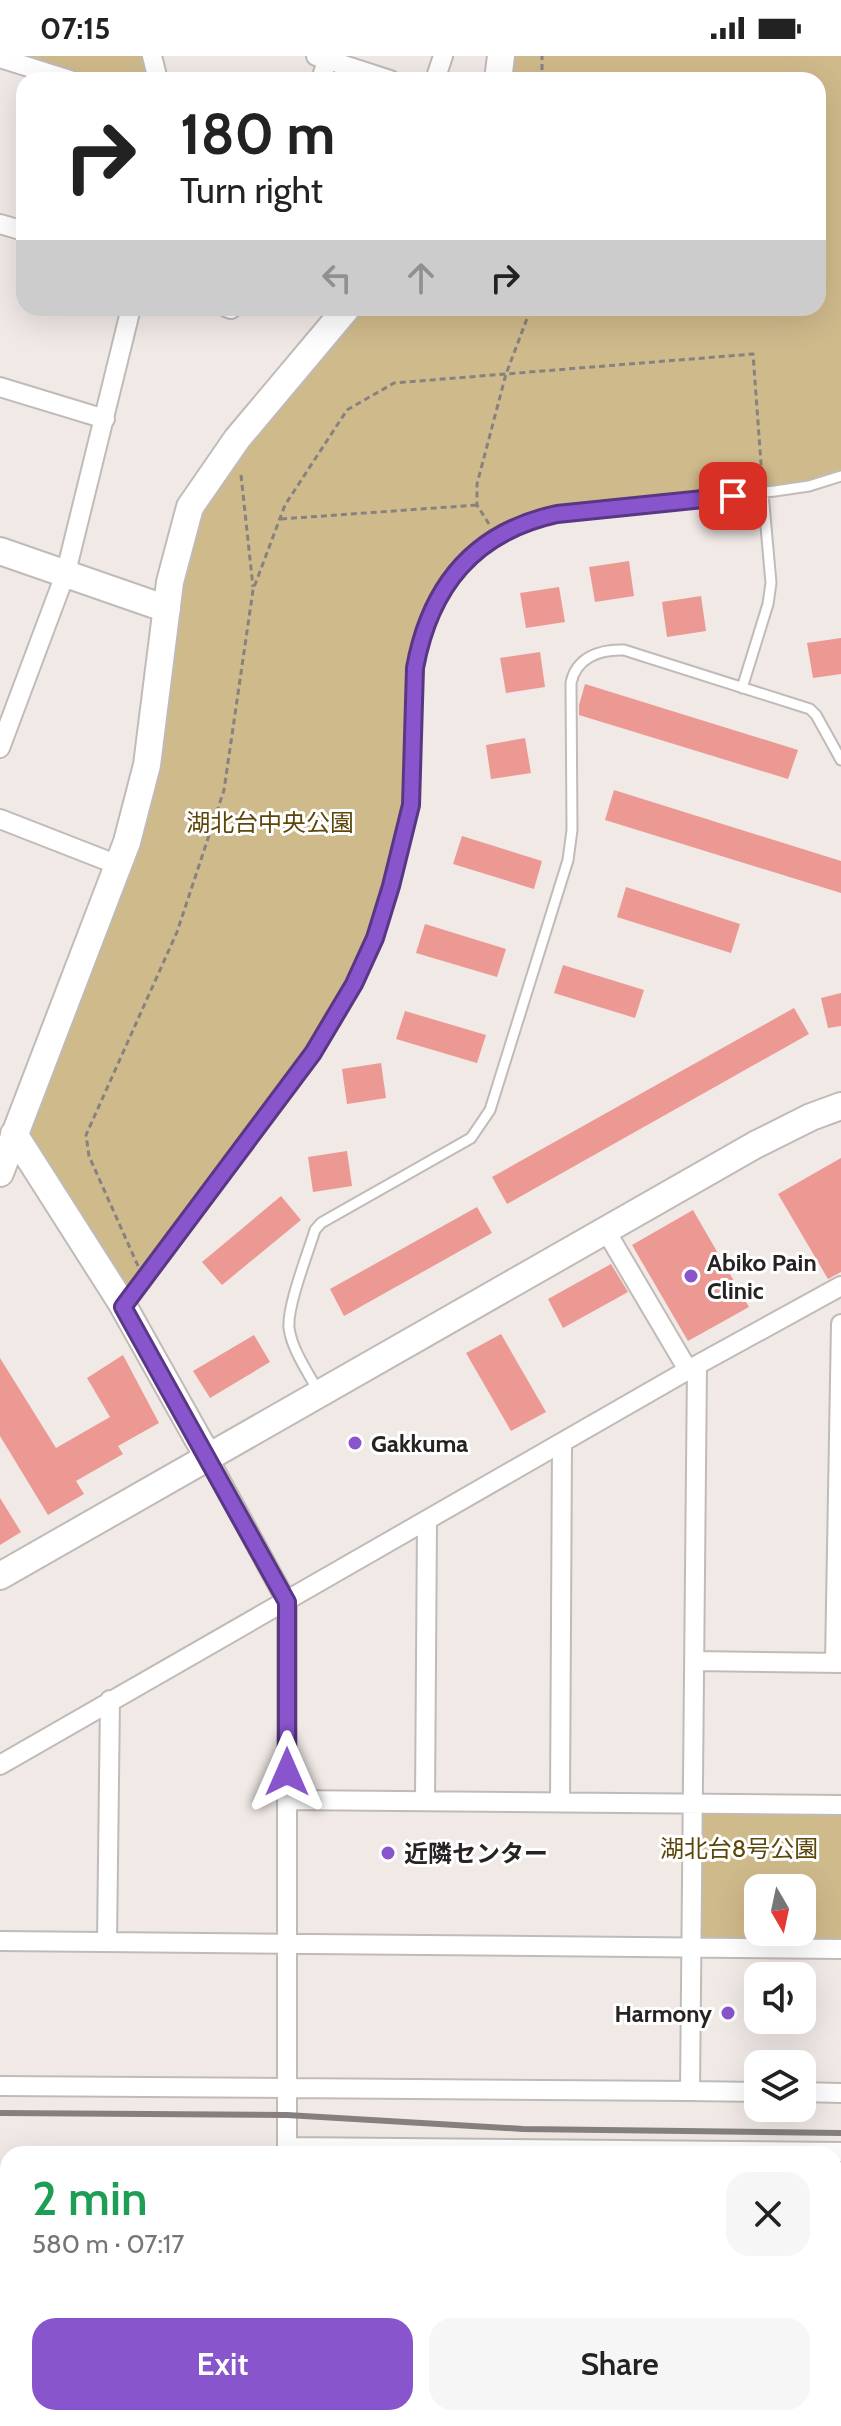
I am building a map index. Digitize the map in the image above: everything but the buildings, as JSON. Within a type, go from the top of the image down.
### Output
[{"type":"street","points":[[0,58],[45,72]]},
{"type":"street","points":[[322,58],[365,72]]},
{"type":"street","points":[[0,748],[7,707],[66,572],[129,316]]},
{"type":"street","points":[[0,1170],[118,865],[147,765],[170,582],[190,507],[237,439],[340,316]]},
{"type":"street","points":[[0,387],[105,419]]},
{"type":"street","points":[[0,551],[167,609]]},
{"type":"street","points":[[0,819],[118,865]]},
{"type":"street","points":[[0,1576],[755,1145],[841,1106]]},
{"type":"street","points":[[14,1134],[123,1307],[287,1602],[287,2146]]},
{"type":"street","points":[[606,1231],[693,1368],[694,1804],[690,2091]]},
{"type":"street","points":[[0,1765],[841,1286]]},
{"type":"street","points":[[694,1661],[838,1663],[841,1324]]},
{"type":"street","points":[[560,1802],[562,1443]]},
{"type":"street","points":[[425,1800],[427,1522]]},
{"type":"street","points":[[107,1941],[110,1700]]},
{"type":"street","points":[[287,1800],[841,1805]]},
{"type":"street","points":[[0,1941],[841,1949]]},
{"type":"street","points":[[0,2086],[744,2092]]},
{"type":"street","points":[[816,2092],[841,2093]]},
{"type":"lane","points":[[123,1307],[313,1053],[354,984],[375,938],[411,805],[415,668],[424,631],[445,585],[477,549],[497,536],[515,526],[557,514],[763,493],[809,486],[841,476]]},
{"type":"lane","points":[[742,688],[768,604],[771,583],[763,493]]},
{"type":"lane","points":[[320,1394],[289,1329],[290,1312],[315,1230],[321,1223],[471,1138],[490,1110],[568,860],[572,830],[571,683],[579,663],[597,653],[611,649],[624,650],[810,709],[823,725],[841,760]]},
{"type":"path","points":[[497,536],[477,505],[477,484],[506,374],[528,316]]},
{"type":"path","points":[[144,1279],[89,1156],[86,1135],[177,932],[224,790],[253,590],[285,505],[347,410],[394,383],[753,354],[763,493]]},
{"type":"path","points":[[237,439],[253,590]]},
{"type":"path","points":[[279,519],[477,505]]},
{"type":"green space","points":[[0,56],[152,56],[156,72],[47,72]]},
{"type":"green space","name":"湖北台中央公園","points":[[501,56],[841,56],[841,476],[825,482],[557,514],[497,536],[445,585],[418,650],[411,805],[375,938],[336,1017],[123,1307],[14,1134],[127,842],[190,507],[341,316],[826,316],[826,72],[499,72]]},
{"type":"green space","name":"湖北台8号公園","points":[[694,1804],[841,1805],[841,1949],[692,1948]]},
{"type":"railway","points":[[0,2113],[287,2115],[523,2129],[841,2133]]},
{"type":"place","name":"Abiko Pain Clinic","points":[[691,1276]]},
{"type":"place","name":"Gakkuma","points":[[355,1443]]},
{"type":"place","name":"近隣センター","points":[[388,1853]]},
{"type":"place","name":"Harmony","points":[[728,2013]]},
{"type":"route","points":[[287,1772],[287,1602],[123,1307],[313,1053],[354,984],[375,938],[393,882],[411,805],[418,650],[432,609],[445,585],[477,549],[515,526],[537,518],[733,496]]}]
